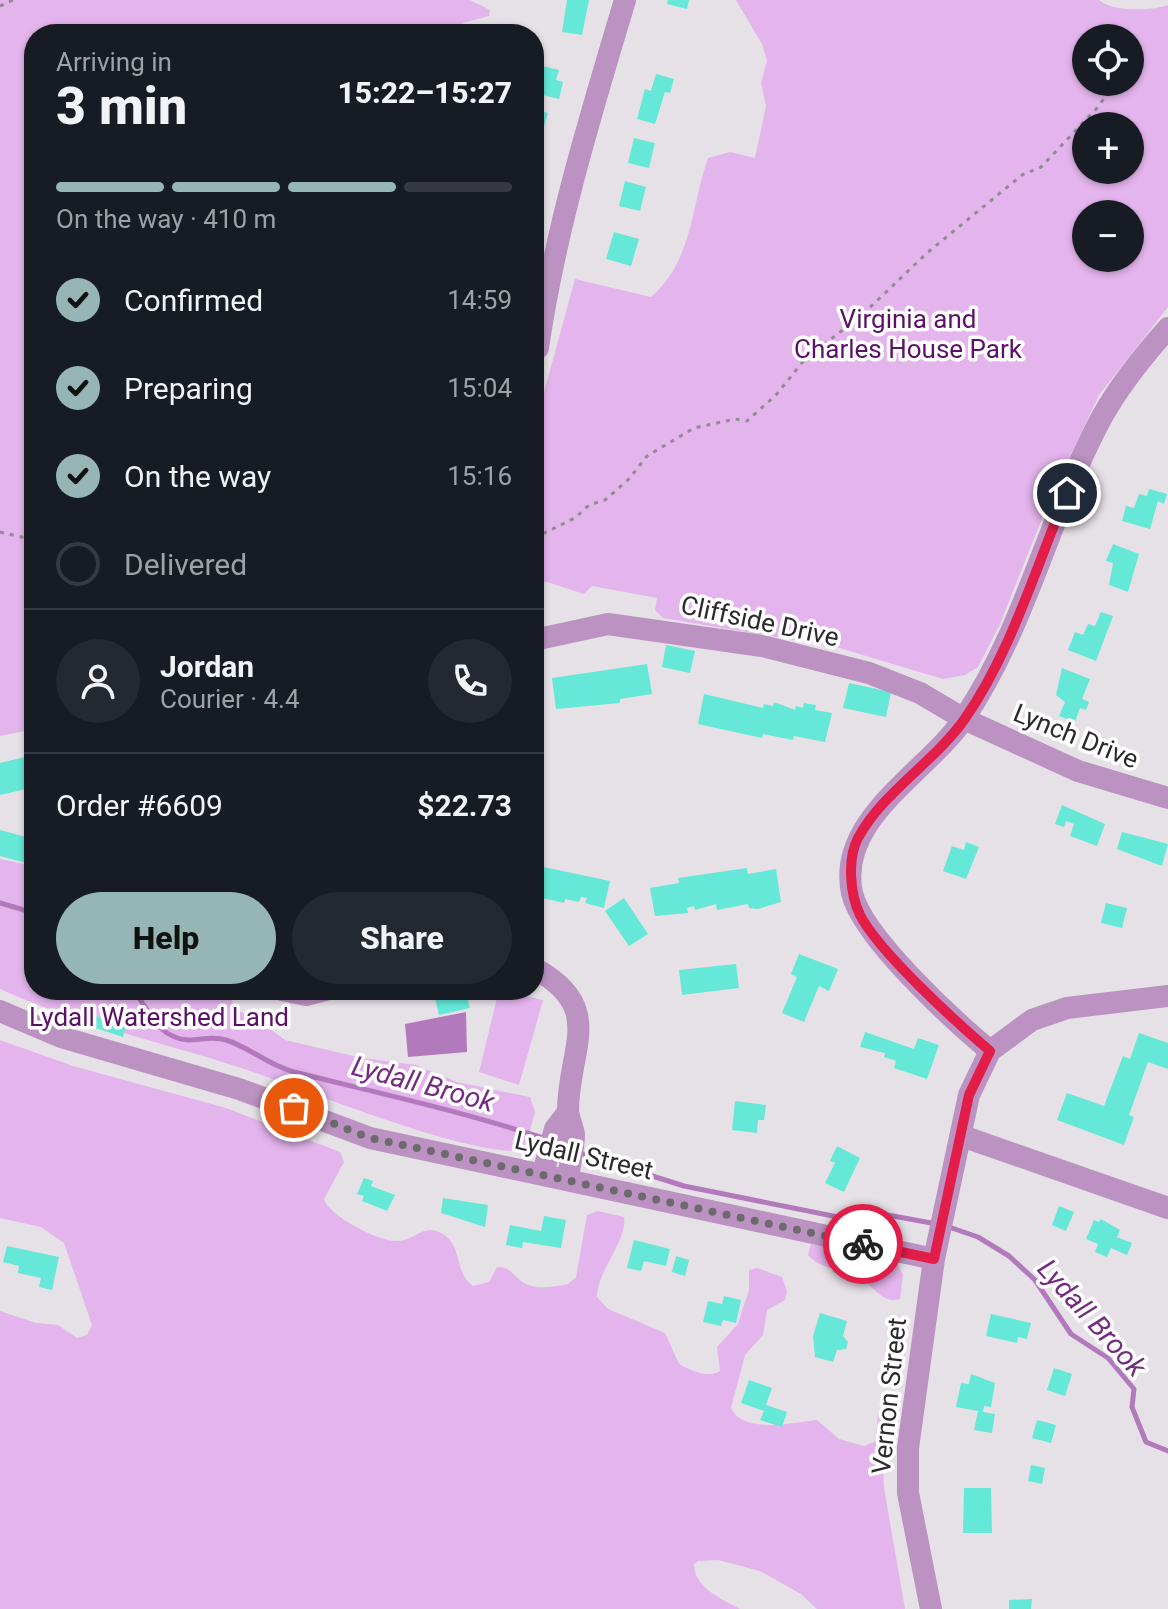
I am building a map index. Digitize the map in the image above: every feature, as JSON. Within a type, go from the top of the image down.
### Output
[{"type":"street","points":[[544,308],[580,157],[625,0]]},
{"type":"street","points":[[990,1051],[877,938],[861,916],[852,892],[857,839],[887,801],[938,753],[964,719],[1002,652],[1073,479],[1104,414],[1168,328]]},
{"type":"street","name":"Cliffside Drive","points":[[544,638],[608,624],[762,646],[869,673],[920,693],[964,719]]},
{"type":"street","name":"Lynch Drive","points":[[964,719],[1078,771],[1168,798]]},
{"type":"street","points":[[544,973],[560,982],[569,993],[579,1034],[564,1136],[568,1179]]},
{"type":"street","name":"Vernon Street","points":[[931,1609],[908,1493],[908,1448],[934,1259],[969,1095],[990,1051],[1032,1020],[1067,1008],[1168,996]]},
{"type":"street","name":"Lydall Street","points":[[0,1011],[61,1037],[239,1089],[370,1138],[934,1259]]},
{"type":"street","points":[[543,1173],[564,1136]]},
{"type":"street","points":[[962,1136],[1168,1208]]},
{"type":"path","points":[[0,6],[13,0]]},
{"type":"path","points":[[544,533],[575,518],[589,505],[605,500],[629,479],[647,456],[694,428],[735,419],[747,421],[776,395],[805,359],[861,316],[927,253],[1022,175],[1041,167],[1106,96]]},
{"type":"path","points":[[0,532],[24,538]]},
{"type":"green space","points":[[0,0],[470,0],[490,10],[489,16],[462,24],[24,24],[24,731],[0,736]]},
{"type":"green space","name":"Virginia and Charles House Park","points":[[736,0],[1099,0],[1113,7],[1132,9],[1168,5],[1168,307],[1099,395],[1051,496],[1000,624],[978,667],[965,675],[943,679],[836,647],[663,618],[655,610],[657,598],[592,586],[584,594],[544,582],[544,392],[575,279],[651,297],[665,283],[683,250],[708,158],[730,152],[755,158],[766,106],[761,83],[767,61],[762,44]]},
{"type":"green space","name":"Lydall Watershed Land","points":[[0,859],[24,864],[24,999],[0,989]]},
{"type":"green space","name":"Lydall Watershed Land","points":[[26,1000],[232,1000],[233,1008],[258,1020],[285,1040],[362,1058],[416,1065],[457,1082],[530,1097],[535,1112],[525,1149],[504,1150],[473,1145],[394,1122],[224,1062]]},
{"type":"green space","points":[[497,1000],[543,1000],[519,1085],[479,1072]]},
{"type":"green space","points":[[0,1040],[73,1066],[226,1108],[340,1152],[344,1162],[324,1199],[328,1206],[356,1227],[389,1240],[404,1240],[430,1230],[443,1234],[449,1239],[463,1274],[473,1286],[489,1282],[497,1267],[508,1269],[531,1286],[568,1284],[576,1277],[587,1215],[598,1211],[624,1217],[621,1236],[598,1287],[597,1297],[608,1309],[665,1333],[679,1364],[699,1373],[720,1371],[717,1347],[738,1324],[749,1290],[749,1270],[757,1268],[782,1277],[787,1291],[785,1300],[767,1310],[763,1335],[745,1355],[731,1408],[747,1422],[758,1424],[817,1420],[839,1439],[864,1446],[876,1441],[878,1413],[886,1411],[882,1447],[884,1488],[905,1609],[817,1609],[801,1594],[760,1571],[718,1560],[698,1561],[694,1564],[695,1572],[710,1592],[740,1609],[0,1609],[0,1311],[36,1323],[58,1325],[77,1338],[87,1335],[92,1325],[64,1243],[41,1227],[0,1218]]},
{"type":"green space","points":[[811,1244],[896,1261],[903,1275],[900,1299],[888,1299],[859,1277],[819,1264],[808,1255]]},
{"type":"shaded area","points":[[466,1012],[467,1052],[408,1057],[405,1024]]},
{"type":"building","points":[[567,0],[589,0],[582,35],[562,32]]},
{"type":"building","points":[[668,0],[689,0],[687,9],[667,4]]},
{"type":"building","points":[[544,66],[559,70],[556,80],[563,82],[559,99],[544,95]]},
{"type":"building","points":[[656,74],[674,79],[670,93],[665,92],[655,124],[637,119],[645,89],[651,91]]},
{"type":"building","points":[[634,138],[655,143],[649,168],[628,163]]},
{"type":"building","points":[[625,181],[646,187],[640,211],[619,206]]},
{"type":"building","points":[[614,232],[639,239],[631,266],[606,259]]},
{"type":"building","points":[[1149,489],[1167,494],[1164,504],[1158,501],[1150,529],[1122,521],[1126,506],[1134,508],[1139,494],[1147,496]]},
{"type":"building","points":[[1113,544],[1139,554],[1128,592],[1109,585],[1113,563],[1106,561]]},
{"type":"building","points":[[1101,612],[1113,616],[1096,661],[1068,650],[1075,632],[1083,635],[1088,624],[1095,626]]},
{"type":"building","points":[[666,645],[695,651],[690,673],[662,667]]},
{"type":"building","points":[[647,664],[652,694],[620,699],[620,703],[556,709],[552,678]]},
{"type":"building","points":[[1062,668],[1090,679],[1082,699],[1089,702],[1086,710],[1080,708],[1075,722],[1059,716],[1065,702],[1056,695]]},
{"type":"building","points":[[849,683],[891,692],[886,717],[843,708]]},
{"type":"building","points":[[704,694],[763,708],[764,704],[773,706],[774,702],[795,710],[796,706],[803,708],[804,703],[816,705],[815,710],[832,713],[825,742],[763,734],[762,738],[698,724]]},
{"type":"building","points":[[24,757],[24,790],[0,795],[0,763]]},
{"type":"building","points":[[1062,805],[1105,824],[1097,846],[1070,836],[1074,824],[1066,821],[1064,827],[1055,824]]},
{"type":"building","points":[[0,830],[24,836],[24,862],[0,856]]},
{"type":"building","points":[[1122,832],[1168,844],[1162,866],[1117,849]]},
{"type":"building","points":[[966,842],[979,847],[966,879],[943,871],[952,846],[964,850]]},
{"type":"building","points":[[544,867],[610,881],[604,908],[585,903],[587,898],[581,897],[579,902],[565,899],[564,903],[544,898]]},
{"type":"building","points":[[747,868],[748,874],[776,869],[781,902],[758,909],[749,908],[748,904],[717,910],[716,904],[695,910],[694,906],[687,908],[688,913],[655,916],[650,888],[679,883],[678,878]]},
{"type":"building","points":[[624,898],[648,934],[629,946],[605,911]]},
{"type":"building","points":[[1106,903],[1127,908],[1122,928],[1101,923]]},
{"type":"building","points":[[799,954],[838,969],[829,991],[819,986],[804,1022],[782,1013],[797,977],[791,974]]},
{"type":"building","points":[[736,964],[739,988],[682,995],[679,970]]},
{"type":"building","points":[[435,1000],[468,1000],[470,1008],[439,1015]]},
{"type":"building","points":[[93,1015],[126,1026],[123,1037],[89,1026]]},
{"type":"building","points":[[865,1032],[914,1049],[918,1038],[939,1045],[927,1079],[894,1068],[896,1061],[884,1057],[885,1053],[860,1047]]},
{"type":"building","points":[[1139,1033],[1168,1043],[1168,1069],[1148,1062],[1129,1115],[1134,1117],[1124,1145],[1057,1120],[1067,1093],[1104,1106],[1123,1056],[1130,1059]]},
{"type":"building","points":[[735,1101],[766,1105],[764,1120],[758,1120],[757,1133],[732,1130]]},
{"type":"building","points":[[837,1146],[860,1158],[844,1192],[825,1183],[835,1163],[830,1161]]},
{"type":"building","points":[[364,1178],[373,1181],[371,1186],[395,1195],[387,1211],[362,1201],[364,1196],[357,1194]]},
{"type":"building","points":[[443,1198],[488,1205],[485,1227],[441,1213]]},
{"type":"building","points":[[1059,1206],[1074,1212],[1066,1231],[1052,1225]]},
{"type":"building","points":[[544,1216],[566,1220],[561,1248],[523,1242],[522,1248],[506,1245],[510,1225],[541,1231]]},
{"type":"building","points":[[1101,1219],[1120,1230],[1117,1237],[1132,1243],[1127,1255],[1111,1248],[1107,1257],[1095,1252],[1098,1244],[1086,1239],[1094,1220],[1099,1222]]},
{"type":"building","points":[[634,1240],[670,1249],[666,1266],[644,1261],[641,1271],[627,1268]]},
{"type":"building","points":[[7,1246],[59,1257],[52,1290],[39,1287],[41,1278],[18,1273],[19,1266],[3,1262]]},
{"type":"building","points":[[676,1256],[689,1260],[685,1276],[672,1272]]},
{"type":"building","points":[[724,1296],[741,1300],[736,1323],[723,1320],[721,1326],[703,1322],[708,1301],[722,1304]]},
{"type":"building","points":[[820,1313],[847,1321],[843,1336],[848,1342],[846,1349],[837,1350],[833,1362],[815,1357],[813,1336]]},
{"type":"building","points":[[991,1314],[1031,1323],[1027,1339],[1018,1337],[1017,1343],[986,1336]]},
{"type":"building","points":[[1054,1368],[1072,1374],[1065,1396],[1047,1390]]},
{"type":"building","points":[[971,1374],[995,1383],[991,1407],[984,1406],[983,1412],[995,1414],[992,1433],[974,1430],[978,1411],[956,1407],[961,1383],[969,1384]]},
{"type":"building","points":[[749,1380],[772,1388],[766,1405],[787,1412],[782,1427],[760,1420],[764,1411],[741,1403]]},
{"type":"building","points":[[1037,1420],[1056,1425],[1051,1443],[1032,1438]]},
{"type":"building","points":[[1031,1465],[1045,1468],[1042,1484],[1028,1481]]},
{"type":"building","points":[[964,1488],[991,1488],[992,1533],[963,1533]]},
{"type":"building","points":[[1032,1599],[1031,1609],[1009,1609],[1009,1600]]},
{"type":"waterway","name":"Lydall Brook","points":[[0,903],[24,910]]},
{"type":"waterway","name":"Lydall Brook","points":[[141,1000],[158,1024],[176,1037],[226,1040],[288,1070],[540,1137]]},
{"type":"waterway","name":"Lydall Brook","points":[[583,1154],[684,1186],[838,1217],[882,1214],[937,1224]]},
{"type":"waterway","name":"Lydall Brook","points":[[946,1226],[978,1237],[1009,1256],[1035,1280],[1071,1334],[1108,1358],[1134,1389],[1132,1407],[1146,1442],[1168,1451]]},
{"type":"way so far","points":[[294,1108],[370,1138],[863,1244]]},
{"type":"route","points":[[863,1244],[934,1259],[969,1095],[990,1051],[900,963],[861,916],[852,892],[852,864],[857,839],[887,801],[938,753],[983,689],[1002,652],[1067,493]]}]
